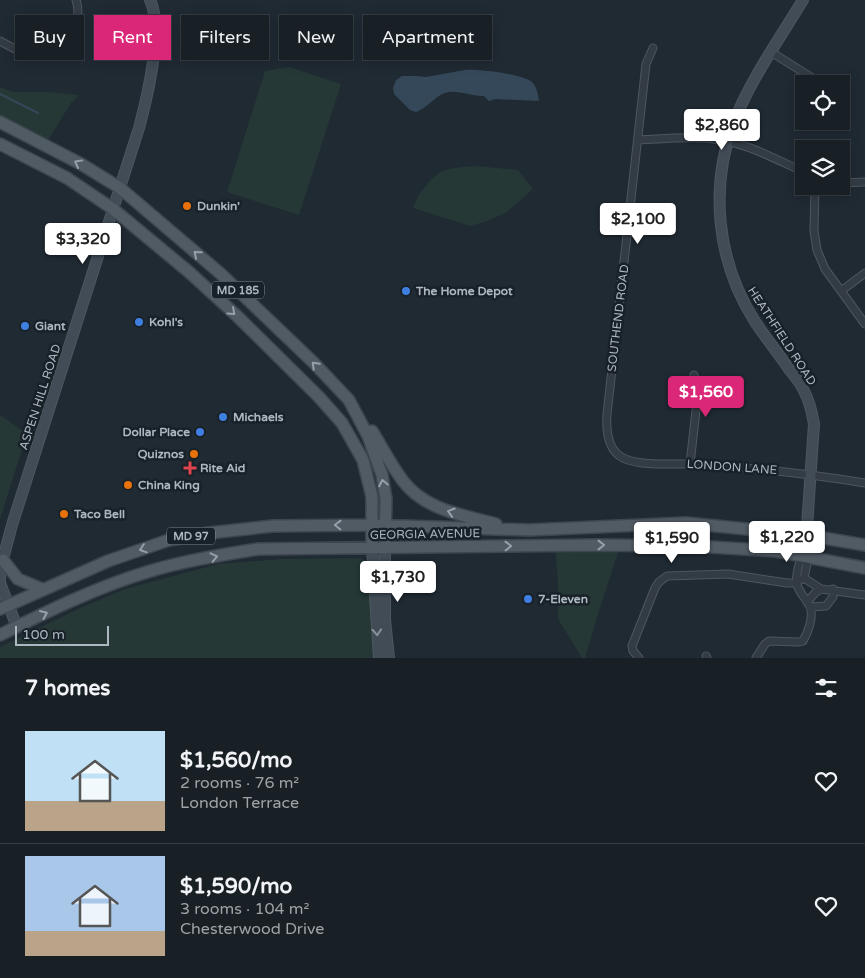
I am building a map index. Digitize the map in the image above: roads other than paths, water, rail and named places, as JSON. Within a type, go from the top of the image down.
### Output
[{"type":"main road","name":"MD 185","points":[[0,122],[82,164],[120,188],[221,274],[314,363],[349,400],[371,443],[382,475],[386,499],[385,548]]},
{"type":"main road","name":"MD 185","points":[[0,144],[67,178],[113,209],[189,272],[236,315],[337,416],[363,460],[371,488],[372,548]]},
{"type":"main road","points":[[349,400],[364,418],[403,481],[414,493],[430,504],[446,510],[515,529]]},
{"type":"main road","name":"GEORGIA AVENUE","points":[[4,607],[108,561],[169,540],[273,526],[515,529],[686,523],[806,535],[865,545]]},
{"type":"main road","name":"GEORGIA AVENUE","points":[[0,635],[113,583],[148,572],[216,556],[258,550],[596,545],[694,546],[776,551],[865,568]]},
{"type":"main road","points":[[3,560],[18,579],[42,589]]},
{"type":"street","points":[[0,41],[20,51],[34,54],[42,54],[54,50],[64,43],[71,34],[77,19],[76,0]]},
{"type":"street","name":"ASPEN HILL ROAD","points":[[16,626],[4,607],[0,570],[12,525],[139,128],[149,89],[154,56],[153,6],[150,0]]},
{"type":"street","name":"HEATHFIELD ROAD","points":[[803,0],[745,97],[734,122],[720,176],[720,214],[726,255],[736,286],[754,319],[804,389],[810,405],[814,424],[804,556]]},
{"type":"street","name":"SOUTHEND ROAD","points":[[609,440],[606,425],[607,414],[646,64],[653,48]]},
{"type":"street","points":[[771,52],[808,75]]},
{"type":"street","points":[[639,140],[712,138],[743,145],[795,168]]},
{"type":"street","points":[[850,183],[865,182]]},
{"type":"street","points":[[815,195],[814,231],[816,250],[825,269],[865,324]]},
{"type":"street","points":[[841,291],[865,273]]},
{"type":"street","points":[[690,464],[698,393],[694,375]]},
{"type":"street","name":"LONDON LANE","points":[[609,440],[621,458],[636,462],[690,464],[811,474],[865,483]]},
{"type":"street","points":[[372,548],[380,658]]},
{"type":"street","points":[[385,548],[385,620],[389,658]]},
{"type":"street","points":[[639,658],[633,651],[632,646],[655,588],[667,576],[707,573],[728,574],[795,583],[804,578],[807,564],[804,556]]},
{"type":"street","points":[[756,658],[769,641],[803,642],[811,614],[808,604],[795,583],[799,563],[804,556]]},
{"type":"street","points":[[804,578],[822,588],[865,595]]},
{"type":"street","points":[[808,604],[815,592],[822,588]]},
{"type":"street","points":[[808,604],[826,606],[833,597],[833,589]]},
{"type":"water","points":[[465,70],[480,70],[521,77],[533,83],[539,101],[495,99],[489,101],[484,96],[450,92],[441,95],[416,112],[410,110],[394,94],[393,88],[396,80],[402,76],[426,77]]},
{"type":"waterway","points":[[0,94],[38,113]]},
{"type":"place","name":"Dunkin'","points":[[187,206]]},
{"type":"place","name":"The Home Depot","points":[[406,291]]},
{"type":"place","name":"Kohl's","points":[[139,322]]},
{"type":"place","name":"Giant","points":[[25,326]]},
{"type":"place","name":"Michaels","points":[[223,417]]},
{"type":"place","name":"Dollar Place","points":[[200,432]]},
{"type":"place","name":"Quiznos","points":[[194,454]]},
{"type":"place","name":"Rite Aid","points":[[190,468]]},
{"type":"place","name":"China King","points":[[128,485]]},
{"type":"place","name":"Taco Bell","points":[[64,514]]},
{"type":"place","name":"7-Eleven","points":[[528,599]]}]
